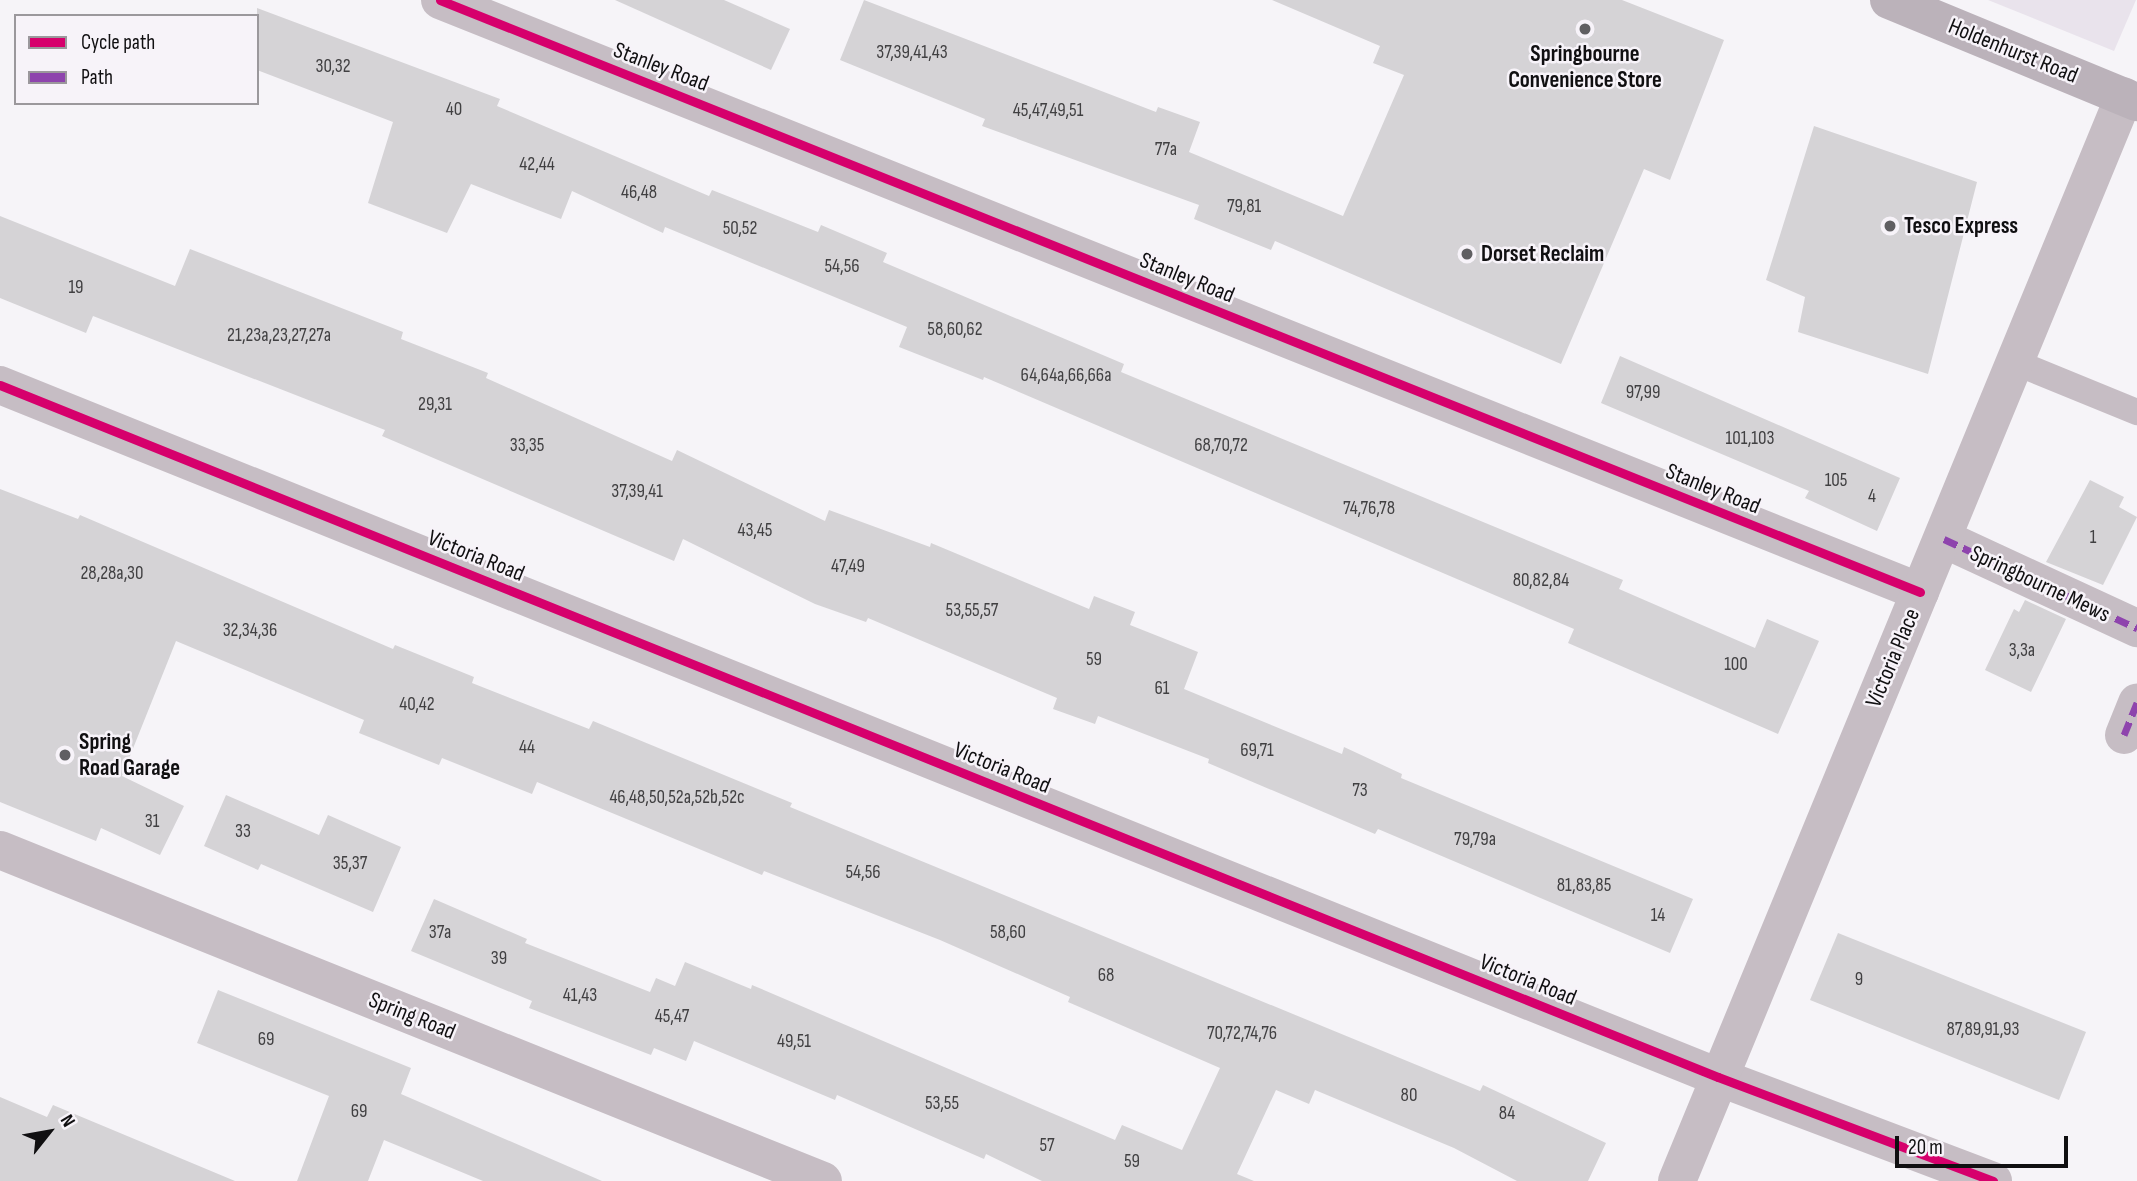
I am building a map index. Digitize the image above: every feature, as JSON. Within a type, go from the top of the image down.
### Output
[{"type":"street","name":"Stanley Road","points":[[440,0],[1920,592]]},
{"type":"street","name":"Holdenhurst Road","points":[[1889,0],[2130,99]]},
{"type":"street","name":"Victoria Place","points":[[1677,1181],[1920,592],[2130,99]]},
{"type":"street","name":"Victoria Road","points":[[0,385],[1718,1077],[1993,1181]]},
{"type":"street","name":"Springbourne Mews","points":[[1944,539],[2137,628]]},
{"type":"street","name":"Spring Road","points":[[0,850],[823,1181]]},
{"type":"lane","points":[[2017,363],[2137,412]]},
{"type":"shaded area","points":[[1988,0],[2136,0],[2114,51]]},
{"type":"building","points":[[615,0],[724,0],[790,29],[771,70]]},
{"type":"building","points":[[864,0],[1156,112],[1158,107],[1200,122],[1189,152],[1343,216],[1404,75],[1373,63],[1380,46],[1272,0],[1622,0],[1724,40],[1670,180],[1644,169],[1561,364],[1275,241],[1271,250],[1194,219],[1199,205],[982,126],[985,119],[840,60]]},
{"type":"building","points":[[257,8],[500,99],[497,106],[709,196],[712,190],[818,232],[821,225],[887,253],[883,262],[1124,364],[1121,372],[1623,580],[1619,589],[1755,648],[1767,619],[1819,641],[1778,734],[1568,643],[1574,629],[984,377],[983,380],[899,347],[907,327],[665,227],[663,233],[572,191],[561,219],[471,184],[447,233],[368,203],[393,122],[259,71]]},
{"type":"building","points":[[1814,126],[1977,182],[1928,374],[1798,332],[1805,297],[1766,280]]},
{"type":"building","points":[[0,216],[175,286],[190,249],[403,332],[401,339],[488,373],[486,378],[672,461],[677,450],[825,521],[829,510],[930,547],[931,543],[1089,609],[1094,596],[1135,612],[1130,625],[1198,652],[1184,689],[1342,754],[1344,747],[1402,774],[1401,778],[1693,899],[1670,953],[1378,829],[1375,834],[1208,763],[1209,759],[1098,716],[1095,724],[1053,709],[1057,698],[868,618],[866,622],[815,604],[683,539],[674,561],[382,436],[385,430],[93,316],[86,333],[0,298]]},
{"type":"building","points":[[1620,356],[1900,478],[1877,531],[1805,498],[1809,491],[1601,403]]},
{"type":"building","points":[[2090,480],[2124,497],[2119,507],[2137,517],[2103,585],[2046,562]]},
{"type":"building","points":[[0,489],[78,519],[80,515],[393,649],[395,645],[474,677],[472,683],[589,729],[593,721],[792,803],[790,807],[1480,1091],[1483,1085],[1606,1143],[1588,1181],[1517,1181],[1454,1148],[1315,1090],[1309,1104],[1276,1090],[1237,1174],[1254,1181],[1042,1181],[986,1154],[984,1159],[837,1095],[835,1100],[694,1041],[686,1061],[654,1048],[651,1055],[529,1008],[532,1001],[411,951],[434,899],[527,939],[525,943],[650,992],[656,978],[675,986],[685,962],[751,989],[752,985],[1115,1140],[1122,1125],[1182,1150],[1220,1068],[1068,1002],[1070,997],[940,940],[764,871],[762,875],[537,782],[532,794],[442,758],[439,765],[359,733],[364,720],[176,641],[122,776],[184,806],[160,855],[101,828],[96,841],[0,802]]},
{"type":"building","points":[[2025,600],[2066,619],[2031,692],[1985,670],[2014,609],[2019,612]]},
{"type":"building","points":[[226,795],[319,835],[328,815],[401,847],[373,912],[261,864],[258,870],[204,846]]},
{"type":"building","points":[[1838,933],[2086,1032],[2059,1100],[1810,1000]]},
{"type":"building","points":[[218,990],[411,1068],[401,1094],[602,1181],[483,1181],[384,1140],[368,1181],[297,1181],[329,1096],[197,1043]]},
{"type":"building","points":[[0,1097],[47,1117],[53,1105],[235,1181],[0,1181]]},
{"type":"marked path","points":[[1944,539],[2137,628]]},
{"type":"marked path","points":[[2124,735],[2137,703]]},
{"type":"cycle path","points":[[440,0],[1920,592]]},
{"type":"cycle path","points":[[0,385],[1718,1077],[1993,1181]]},
{"type":"place","name":"Springbourne Convenience Store","points":[[1585,29]]},
{"type":"place","name":"Tesco Express","points":[[1890,226]]},
{"type":"place","name":"Dorset Reclaim","points":[[1467,254]]},
{"type":"place","name":"Spring Road Garage","points":[[65,755]]}]
